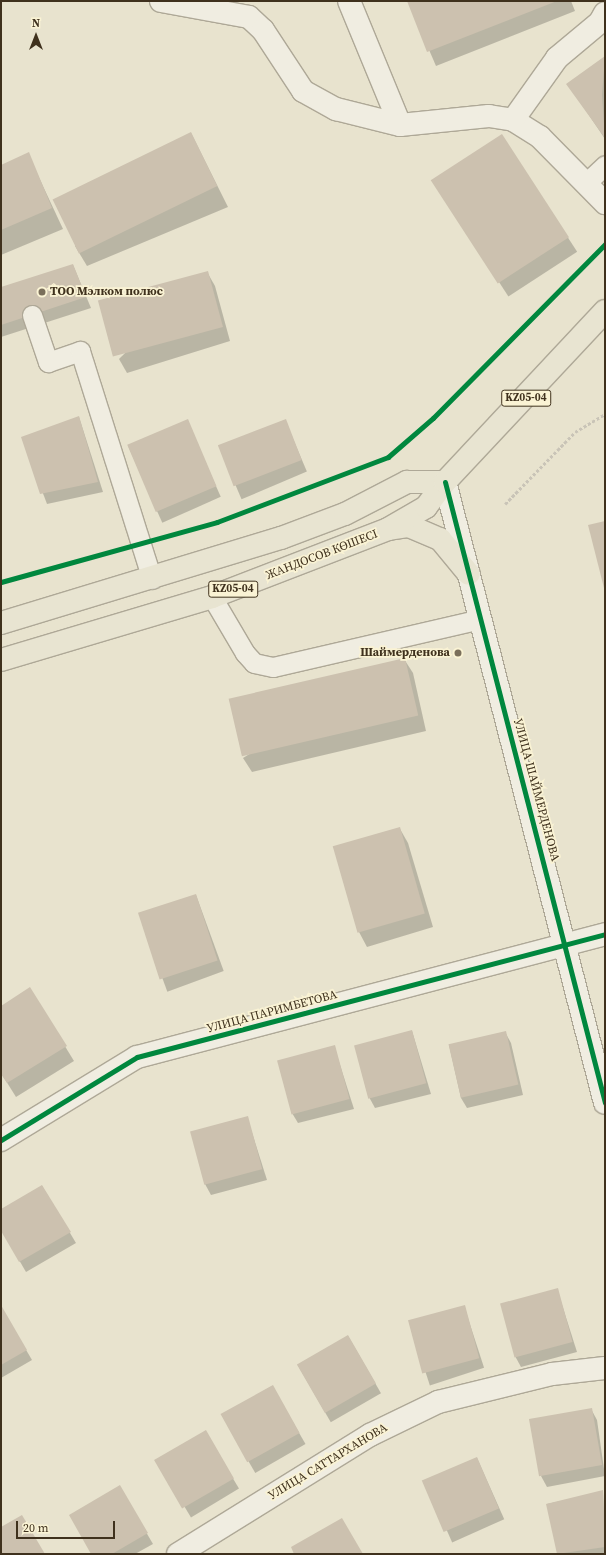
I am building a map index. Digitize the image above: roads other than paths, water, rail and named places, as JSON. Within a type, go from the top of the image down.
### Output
[{"type":"main road","name":"ЖАНДОСОВ КӨШЕСІ","points":[[1,660],[212,597],[388,529],[426,508],[445,482],[605,311]]},
{"type":"main road","name":"KZ05-04","points":[[1,622],[152,579],[281,538],[346,514],[407,482],[445,482]]},
{"type":"main road","points":[[388,529],[409,526],[440,539],[469,574]]},
{"type":"street","points":[[161,1],[249,17],[262,30],[303,91],[336,109],[400,125],[489,116],[513,120],[540,136],[605,203]]},
{"type":"street","points":[[349,1],[400,125]]},
{"type":"street","points":[[513,120],[557,58],[600,22],[605,13]]},
{"type":"street","name":"УЛИЦА ШАЙМЕРДЕНОВА","points":[[445,482],[566,946],[605,1103]]},
{"type":"street","name":"УЛИЦА ПАРИМБЕТОВА","points":[[1,1140],[138,1057],[566,946],[605,934]]},
{"type":"street","name":"УЛИЦА САТТАРХАНОВА","points":[[178,1554],[370,1435],[438,1402],[552,1374],[605,1368]]},
{"type":"lane","points":[[586,183],[605,165]]},
{"type":"lane","points":[[32,315],[48,362],[80,351],[152,579]]},
{"type":"lane","points":[[212,597],[245,653],[254,663],[273,667],[481,619]]},
{"type":"place","name":"ТОО Мэлком полюс","points":[[42,292]]},
{"type":"place","name":"Шаймерденова","points":[[458,653]]}]
